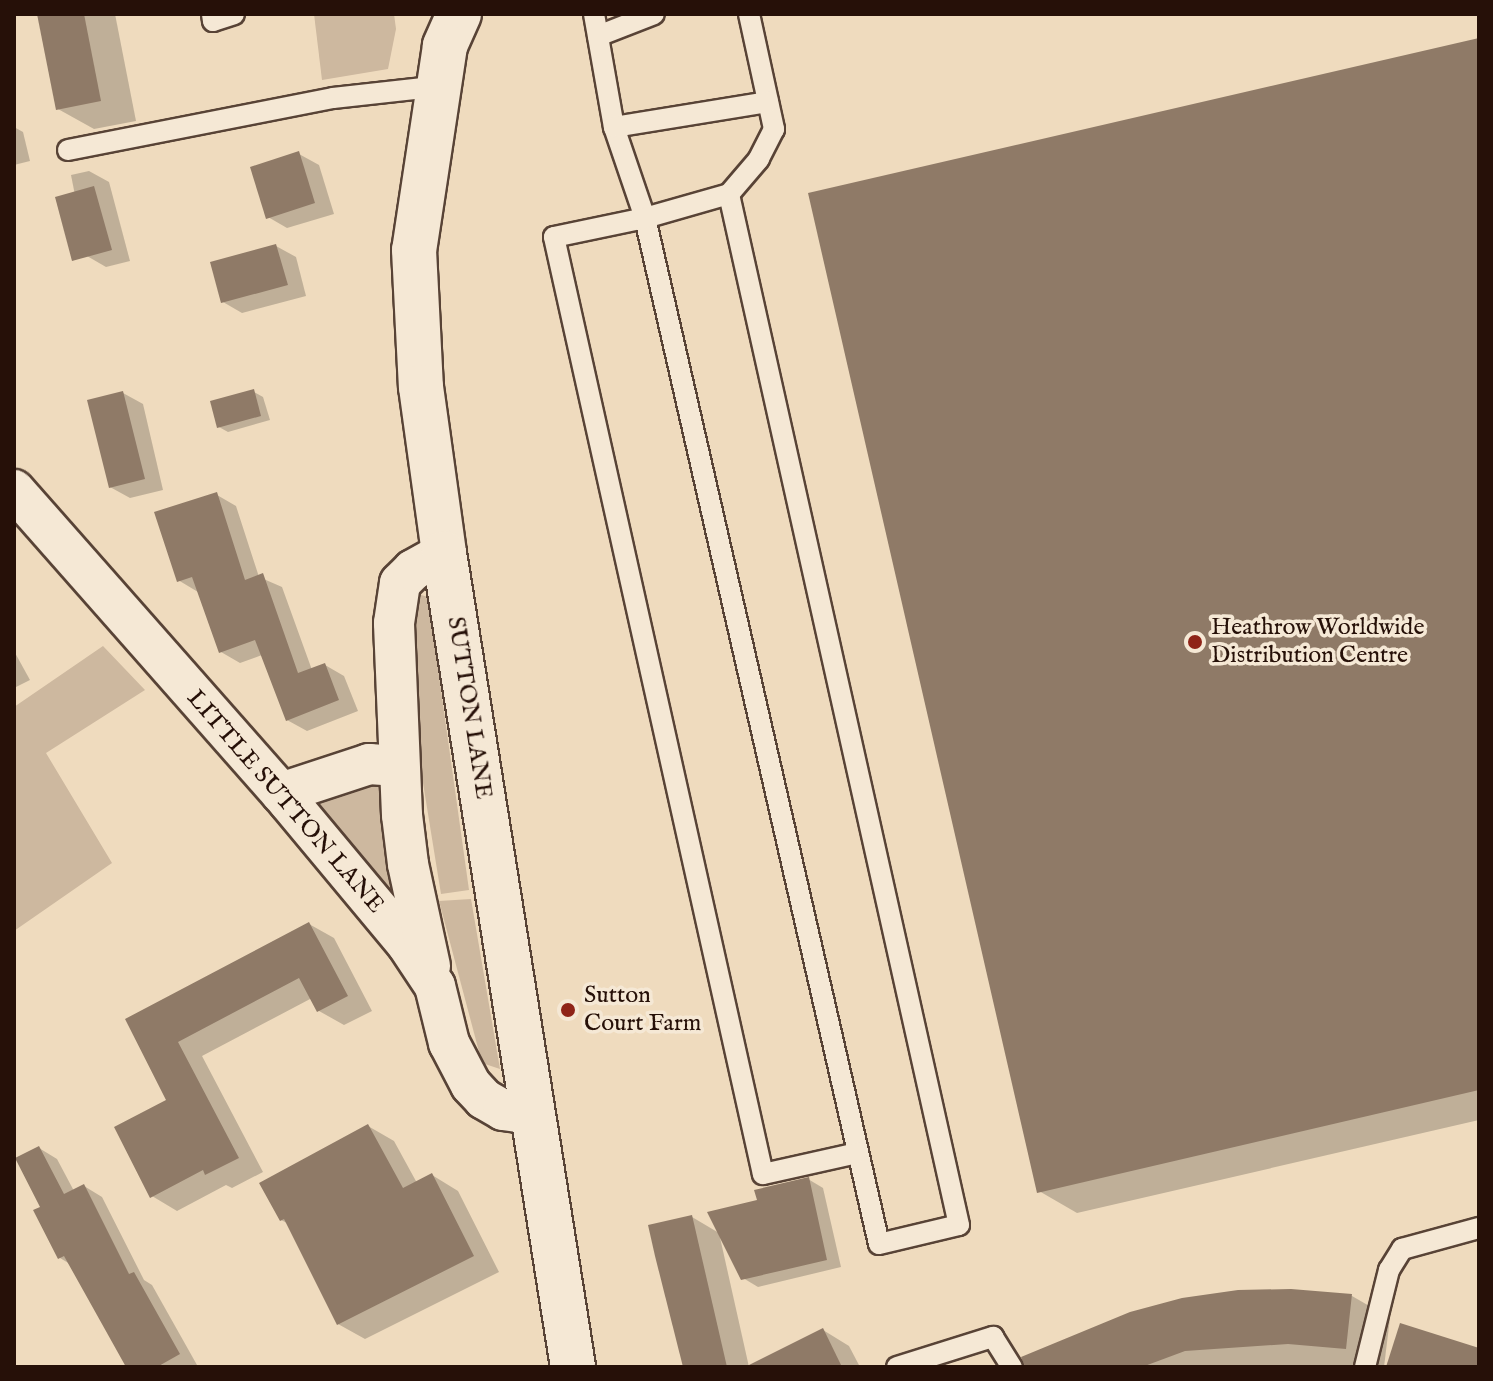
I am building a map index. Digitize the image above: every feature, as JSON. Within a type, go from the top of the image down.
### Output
[{"type":"street","name":"SUTTON LANE","points":[[444,40],[414,250],[421,387],[444,553],[573,1367]]},
{"type":"street","name":"LITTLE SUTTON LANE","points":[[14,490],[281,793],[407,944],[435,986],[449,1043],[471,1085],[484,1099],[503,1110],[532,1114]]},
{"type":"street","points":[[435,986],[408,864],[398,766],[397,592],[400,583],[413,570],[444,553]]},
{"type":"street","points":[[281,793],[369,764],[398,766]]},
{"type":"lane","points":[[212,14],[213,21],[234,14]]},
{"type":"lane","points":[[594,14],[614,127],[645,218],[879,1244],[959,1225],[729,194]]},
{"type":"lane","points":[[598,36],[654,14]]},
{"type":"lane","points":[[749,14],[774,129],[759,159],[729,194],[645,218],[554,237],[763,1174],[858,1153]]},
{"type":"lane","points":[[68,150],[333,98],[444,40]]},
{"type":"lane","points":[[614,127],[768,102]]},
{"type":"lane","points":[[1365,1367],[1389,1270],[1402,1249],[1479,1228]]},
{"type":"lane","points":[[897,1367],[993,1337],[1012,1367]]},
{"type":"shaded area","points":[[314,14],[394,14],[396,29],[388,69],[322,80]]},
{"type":"shaded area","points":[[411,592],[428,597],[469,890],[441,894],[418,752]]},
{"type":"shaded area","points":[[103,646],[145,690],[46,753],[112,863],[14,931],[14,707]]},
{"type":"shaded area","points":[[374,783],[382,788],[400,914],[313,808],[323,795]]},
{"type":"shaded area","points":[[471,899],[500,1069],[482,1063],[439,901]]},
{"type":"building","points":[[37,14],[84,14],[101,101],[56,110]]},
{"type":"building","name":"Heathrow Worldwide Distribution Centre","points":[[1479,38],[1479,1090],[1037,1193],[808,193]]},
{"type":"building","points":[[299,151],[315,203],[266,219],[250,167]]},
{"type":"building","points":[[94,186],[112,250],[72,261],[55,197]]},
{"type":"building","points":[[276,244],[288,285],[221,303],[210,262]]},
{"type":"building","points":[[254,389],[261,416],[217,428],[210,401]]},
{"type":"building","points":[[123,391],[145,479],[109,488],[87,400]]},
{"type":"building","points":[[217,492],[245,580],[263,573],[298,673],[325,663],[339,700],[286,721],[255,640],[219,653],[192,577],[177,582],[154,512]]},
{"type":"building","points":[[309,922],[348,996],[317,1012],[299,978],[178,1042],[239,1158],[205,1175],[203,1170],[150,1198],[114,1127],[166,1100],[125,1019]]},
{"type":"building","points":[[368,1124],[403,1188],[432,1173],[474,1256],[337,1325],[284,1219],[280,1221],[259,1183]]},
{"type":"building","points":[[39,1146],[64,1194],[84,1184],[129,1274],[134,1272],[180,1354],[157,1367],[126,1367],[64,1256],[58,1259],[33,1210],[40,1207],[15,1158]]},
{"type":"building","points":[[809,1177],[827,1260],[741,1280],[707,1212],[757,1200],[754,1190]]},
{"type":"building","points":[[692,1215],[727,1367],[683,1367],[655,1256],[648,1225]]},
{"type":"building","points":[[1291,1289],[1352,1294],[1346,1349],[1288,1344],[1185,1351],[1142,1367],[1025,1367],[1021,1357],[1130,1312],[1182,1298],[1238,1290]]},
{"type":"building","points":[[1400,1323],[1479,1348],[1479,1367],[1386,1367]]},
{"type":"building","points":[[823,1328],[842,1367],[745,1367]]},
{"type":"place","name":"Heathrow Worldwide Distribution Centre","points":[[1195,642]]},
{"type":"place","name":"Sutton Court Farm","points":[[568,1010]]}]
